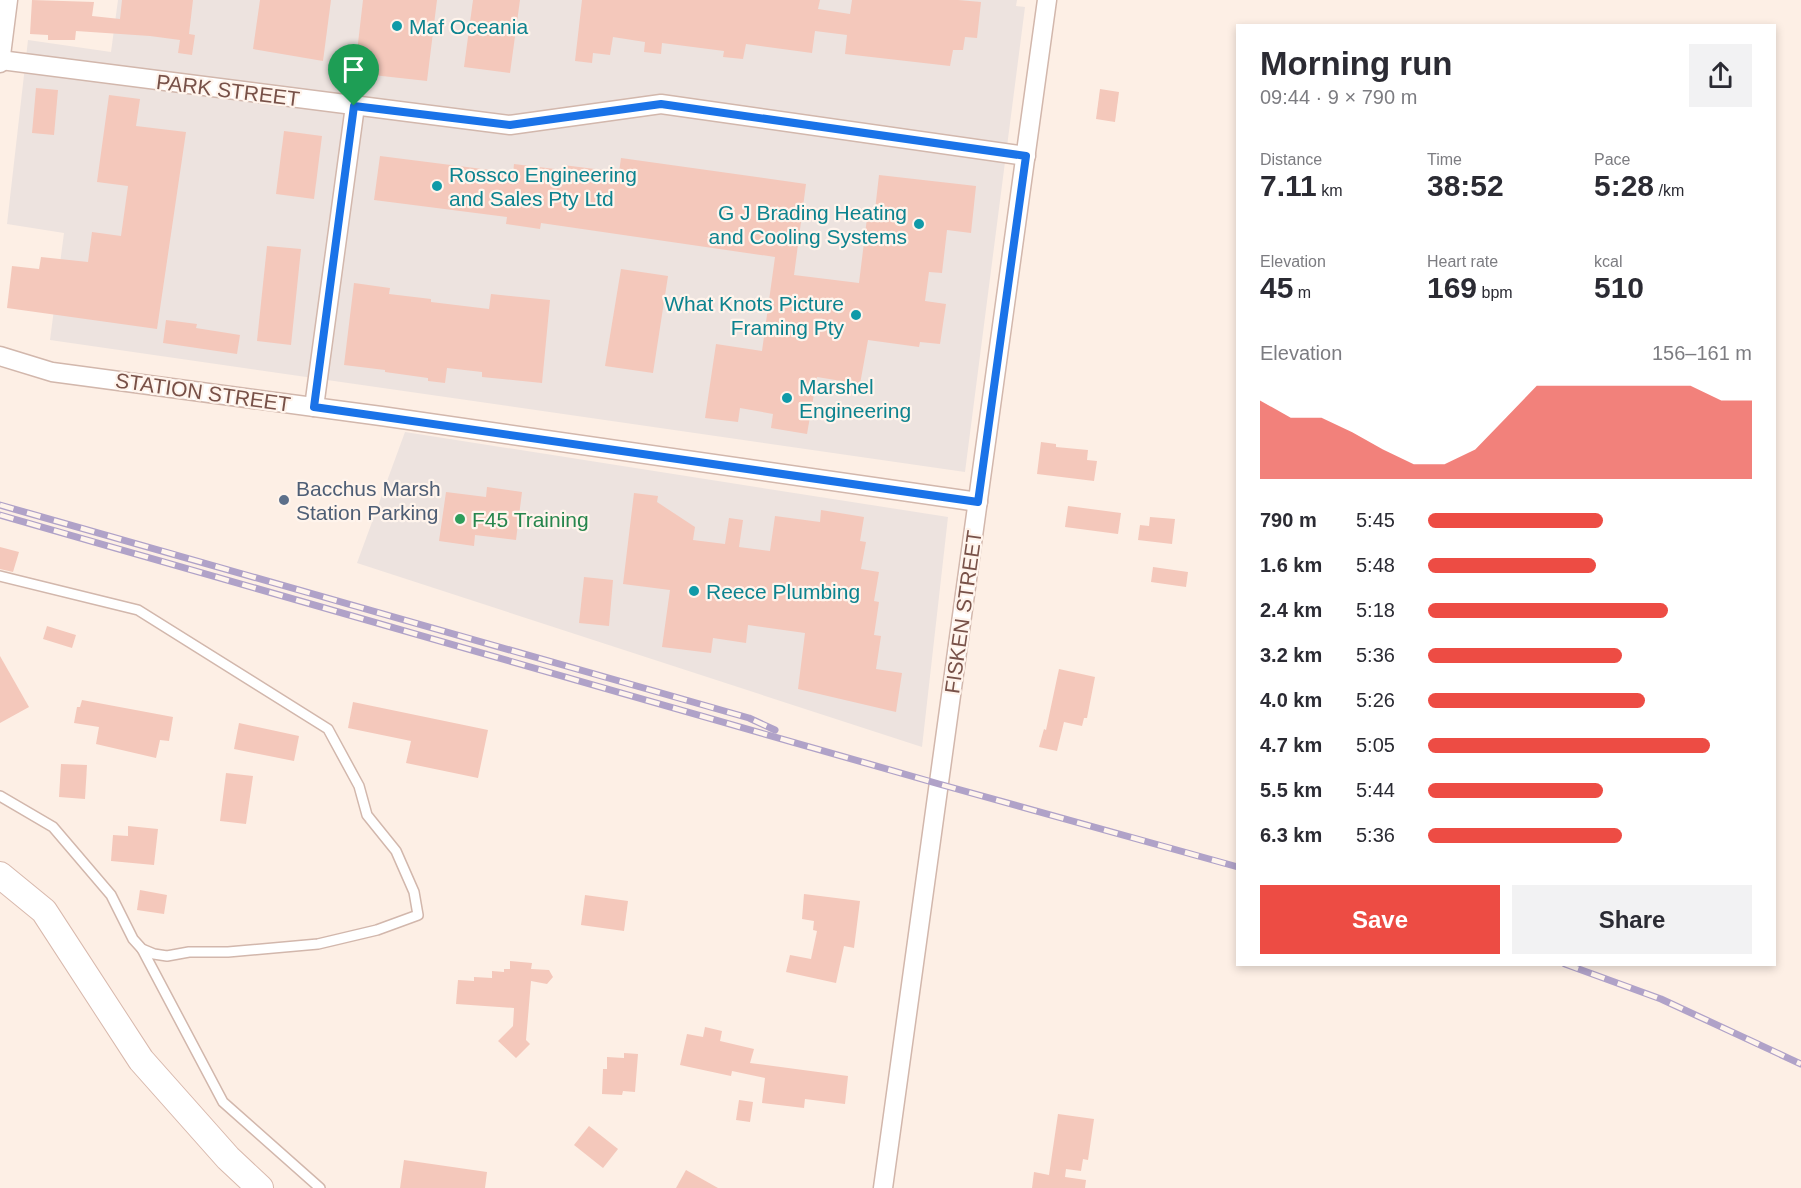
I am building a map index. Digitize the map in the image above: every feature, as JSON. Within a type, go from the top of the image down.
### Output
[{"type":"main road","points":[[0,875],[44,911],[141,1060],[228,1158],[260,1188]]},
{"type":"street","points":[[0,62],[8,0]]},
{"type":"street","name":"FISKEN STREET","points":[[883,1188],[1047,0]]},
{"type":"street","name":"PARK STREET","points":[[0,62],[510,125],[661,104],[1026,156]]},
{"type":"street","points":[[314,407],[354,106]]},
{"type":"street","name":"STATION STREET","points":[[0,356],[52,372],[978,502]]},
{"type":"lane","points":[[0,576],[138,610],[328,729],[358,786],[367,815],[396,850],[414,892],[418,915],[377,930],[318,944],[228,952],[189,952],[167,956],[142,949]]},
{"type":"lane","points":[[0,796],[53,827],[111,895],[223,1102],[320,1188]]},
{"type":"shaded area","points":[[118,0],[1017,0],[1016,6],[1025,7],[965,472],[50,340],[64,233],[7,224],[28,40],[111,52]]},
{"type":"shaded area","points":[[405,432],[948,517],[922,747],[357,563]]},
{"type":"building","points":[[32,0],[94,2],[92,16],[120,19],[122,0],[193,0],[189,34],[195,35],[192,55],[178,53],[180,40],[150,36],[76,31],[75,40],[48,40],[48,35],[30,34]]},
{"type":"building","points":[[260,0],[331,0],[323,61],[253,49]]},
{"type":"building","name":"Maf Oceania","points":[[363,0],[437,0],[427,81],[373,75],[374,71],[346,68],[348,51],[357,52]]},
{"type":"building","points":[[473,0],[520,0],[510,73],[464,67]]},
{"type":"building","points":[[582,0],[820,0],[818,9],[850,14],[852,0],[981,2],[977,38],[965,37],[963,50],[953,50],[950,66],[845,54],[847,35],[815,31],[812,53],[746,44],[743,59],[723,57],[724,51],[662,43],[661,54],[644,52],[645,42],[613,37],[610,55],[593,53],[592,63],[575,61]]},
{"type":"building","points":[[36,88],[58,90],[54,135],[32,133]]},
{"type":"building","points":[[1100,89],[1119,92],[1115,122],[1096,119]]},
{"type":"building","points":[[109,95],[140,99],[136,126],[186,132],[157,329],[7,308],[12,266],[39,269],[41,257],[88,262],[92,232],[121,236],[128,186],[97,182]]},
{"type":"building","points":[[284,131],[322,136],[314,199],[276,194]]},
{"type":"building","points":[[380,156],[513,173],[514,164],[563,170],[563,165],[619,172],[621,158],[806,184],[794,275],[859,283],[867,218],[874,219],[879,175],[976,186],[971,233],[947,230],[942,273],[929,272],[925,301],[946,304],[940,344],[920,342],[919,347],[868,340],[860,384],[817,377],[807,434],[771,428],[773,414],[740,408],[738,422],[705,418],[716,344],[762,351],[775,257],[541,223],[540,229],[506,224],[507,217],[374,200]]},
{"type":"building","points":[[267,246],[301,249],[291,345],[257,341]]},
{"type":"building","points":[[621,269],[668,276],[653,373],[605,366]]},
{"type":"building","points":[[354,283],[390,288],[389,294],[489,309],[491,294],[550,300],[542,383],[482,377],[482,372],[447,368],[445,383],[428,381],[428,378],[385,372],[385,370],[344,365]]},
{"type":"building","points":[[166,320],[197,324],[196,328],[240,335],[237,354],[163,343]]},
{"type":"building","points":[[1041,442],[1056,444],[1056,447],[1088,450],[1087,460],[1097,461],[1094,481],[1037,474]]},
{"type":"building","points":[[487,487],[522,492],[516,540],[475,535],[474,546],[439,541],[446,492],[486,497]]},
{"type":"building","points":[[634,493],[658,496],[657,502],[695,527],[693,540],[725,544],[729,518],[743,520],[739,547],[770,551],[775,516],[820,522],[821,510],[864,517],[860,541],[866,542],[861,569],[879,572],[874,601],[879,602],[874,635],[881,636],[876,669],[902,673],[896,712],[798,689],[805,633],[748,625],[746,643],[713,638],[711,653],[662,647],[670,590],[623,584]]},
{"type":"building","points":[[1068,506],[1121,513],[1118,534],[1065,527]]},
{"type":"building","points":[[1150,517],[1175,519],[1172,544],[1138,540],[1140,525],[1149,526]]},
{"type":"building","points":[[0,547],[19,552],[13,572],[0,569]]},
{"type":"building","points":[[1153,567],[1188,572],[1186,587],[1151,582]]},
{"type":"building","points":[[584,577],[613,580],[609,626],[579,623]]},
{"type":"building","points":[[47,626],[76,635],[72,648],[43,639]]},
{"type":"building","points":[[0,656],[29,707],[0,723]]},
{"type":"building","points":[[1059,669],[1095,677],[1087,718],[1084,718],[1082,726],[1064,722],[1057,751],[1039,747],[1044,729],[1046,730]]},
{"type":"building","points":[[82,700],[173,717],[169,741],[160,740],[156,758],[96,744],[99,727],[74,723],[77,707],[80,707]]},
{"type":"building","points":[[353,702],[488,730],[478,778],[406,763],[411,741],[348,728]]},
{"type":"building","points":[[239,723],[299,736],[294,761],[234,749]]},
{"type":"building","points":[[61,764],[87,765],[85,799],[59,797]]},
{"type":"building","points":[[226,773],[253,776],[246,824],[220,821]]},
{"type":"building","points":[[128,826],[158,829],[154,865],[111,861],[113,835],[128,836]]},
{"type":"building","points":[[140,890],[167,895],[164,914],[137,910]]},
{"type":"building","points":[[804,894],[860,901],[854,948],[844,946],[836,983],[786,972],[790,955],[811,959],[817,931],[813,930],[814,921],[802,919]]},
{"type":"building","points":[[585,895],[628,901],[624,931],[581,925]]},
{"type":"building","points":[[510,961],[532,963],[531,969],[549,970],[553,977],[547,984],[531,981],[526,1040],[530,1044],[516,1058],[498,1041],[513,1026],[514,1008],[456,1004],[458,980],[474,981],[474,977],[492,978],[492,971],[504,972],[504,969],[510,969]]},
{"type":"building","points":[[705,1027],[722,1031],[720,1041],[754,1049],[750,1063],[848,1076],[845,1104],[805,1099],[804,1108],[762,1103],[765,1078],[732,1071],[731,1076],[680,1065],[687,1034],[703,1037]]},
{"type":"building","points":[[624,1053],[638,1054],[635,1092],[623,1091],[622,1095],[602,1094],[603,1069],[607,1069],[607,1057],[624,1058]]},
{"type":"building","points":[[739,1100],[753,1102],[750,1122],[736,1120]]},
{"type":"building","points":[[1058,1114],[1094,1119],[1088,1160],[1083,1159],[1081,1171],[1066,1169],[1065,1177],[1086,1180],[1085,1188],[1032,1188],[1034,1172],[1049,1175]]},
{"type":"building","points":[[589,1126],[618,1149],[603,1168],[574,1145]]},
{"type":"building","points":[[404,1160],[487,1172],[485,1188],[400,1188]]},
{"type":"building","points":[[686,1170],[718,1188],[676,1188]]},
{"type":"railway","points":[[0,505],[749,718],[775,730]]},
{"type":"railway","points":[[0,515],[939,784],[1236,866]]},
{"type":"railway","points":[[1570,966],[1661,999],[1801,1064]]},
{"type":"place","name":"Maf Oceania","points":[[397,26]]},
{"type":"place","name":"Rossco Engineering and Sales Pty Ltd","points":[[437,186]]},
{"type":"place","name":"G J Brading Heating and Cooling Systems","points":[[919,224]]},
{"type":"place","name":"What Knots Picture Framing Pty","points":[[856,315]]},
{"type":"place","name":"Marshel Engineering","points":[[787,398]]},
{"type":"place","name":"Bacchus Marsh Station Parking","points":[[284,500]]},
{"type":"place","name":"F45 Training","points":[[460,519]]},
{"type":"place","name":"Reece Plumbing","points":[[694,591]]},
{"type":"route","points":[[661,104],[1026,156],[978,502],[314,407],[354,106],[510,125],[661,104]]}]
